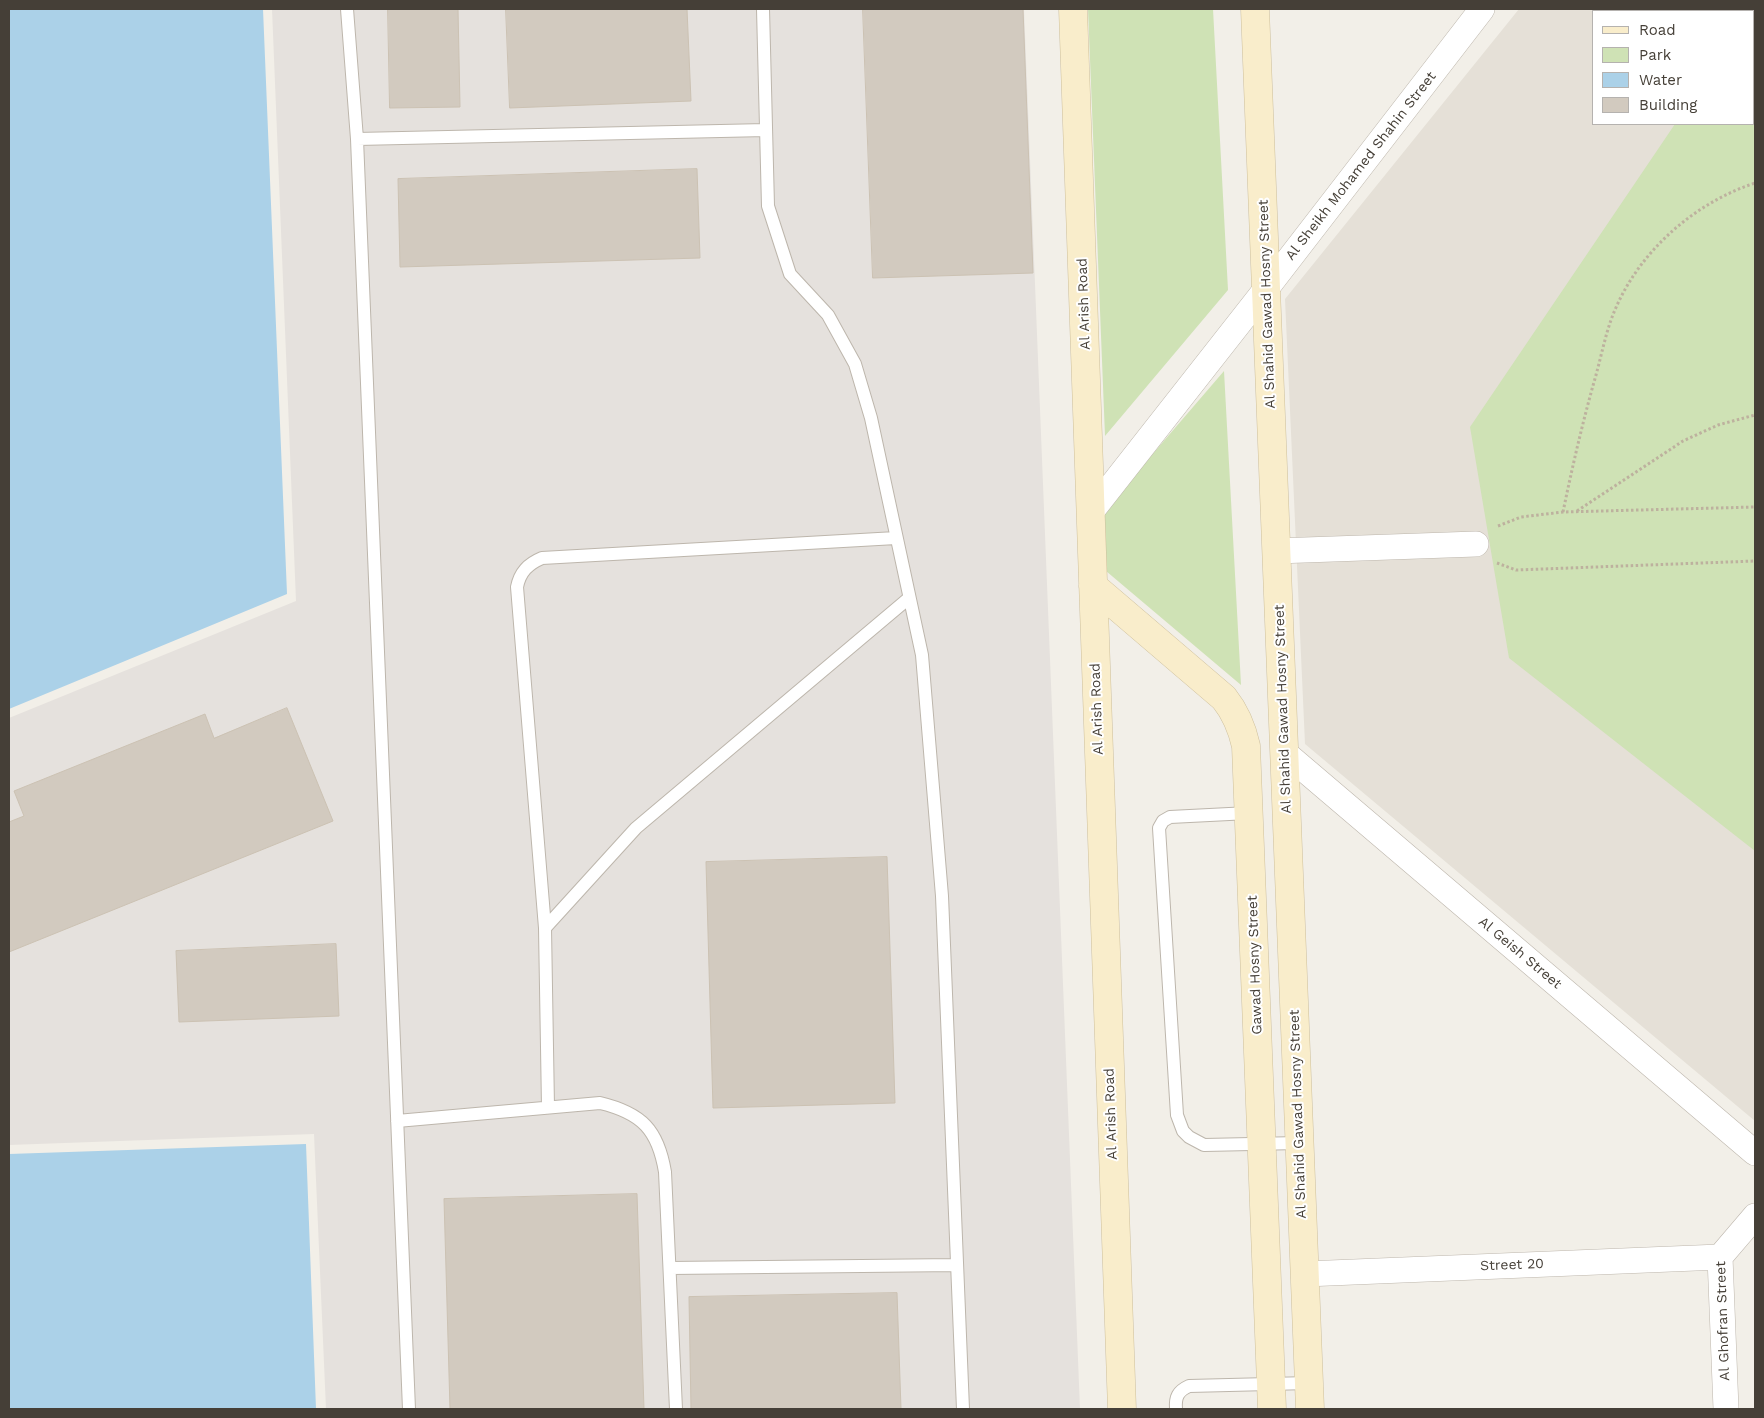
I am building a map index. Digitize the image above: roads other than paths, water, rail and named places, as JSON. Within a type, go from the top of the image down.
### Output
[{"type":"street","name":"Al Arish Road","points":[[1073,9],[1122,1409]]},
{"type":"street","name":"Al Shahid Gawad Hosny Street","points":[[1255,9],[1310,1396]]},
{"type":"street","name":"Al Sheikh Mohamed Shahin Street","points":[[1091,512],[1482,9]]},
{"type":"street","points":[[1276,551],[1476,544]]},
{"type":"street","name":"Gawad Hosny Street","points":[[1093,586],[1217,691],[1231,707],[1240,725],[1246,746],[1271,1397]]},
{"type":"street","name":"Al Geish Street","points":[[1285,753],[1755,1153]]},
{"type":"street","name":"Al Ghofran Street","points":[[1726,1409],[1720,1257],[1755,1216]]},
{"type":"street","name":"Street 20","points":[[1304,1274],[1720,1257]]},
{"type":"lane","points":[[347,9],[357,138],[409,1409]]},
{"type":"lane","points":[[763,9],[768,206],[790,274],[828,315],[855,364],[871,418],[922,655],[942,896],[963,1409]]},
{"type":"lane","points":[[357,138],[766,130]]},
{"type":"lane","points":[[548,1107],[545,928],[517,587],[519,577],[532,562],[542,558],[896,538]]},
{"type":"lane","points":[[545,928],[636,828],[909,598]]},
{"type":"lane","points":[[1249,813],[1170,817],[1161,824],[1159,832],[1177,1115],[1179,1124],[1189,1137],[1204,1145],[1299,1143]]},
{"type":"lane","points":[[397,1121],[600,1103],[620,1108],[638,1118],[653,1133],[662,1152],[666,1172],[676,1409]]},
{"type":"lane","points":[[670,1268],[957,1265]]},
{"type":"lane","points":[[1176,1409],[1177,1395],[1189,1386],[1271,1397],[1310,1396]]},
{"type":"water","points":[[9,9],[263,9],[287,594],[9,709]]},
{"type":"water","points":[[306,1144],[316,1409],[9,1409],[9,1154]]}]
